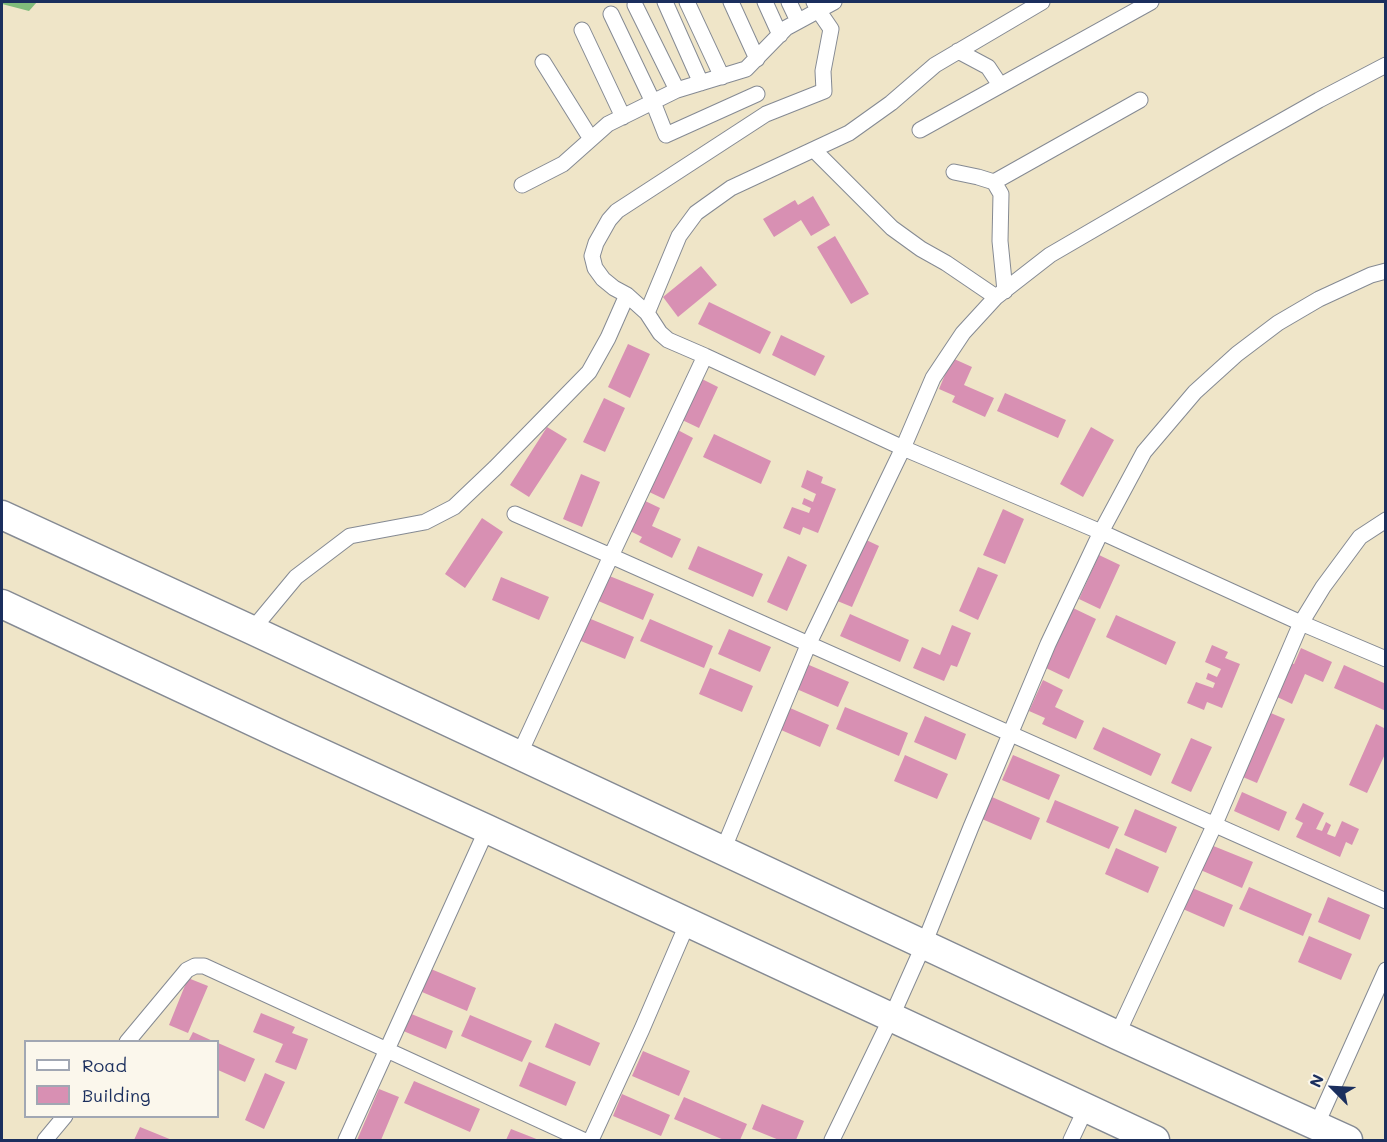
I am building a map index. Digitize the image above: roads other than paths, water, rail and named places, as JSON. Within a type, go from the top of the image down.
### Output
[{"type":"highway","points":[[2,515],[1117,1035],[1348,1140]]},
{"type":"highway","points":[[2,604],[1155,1140]]},
{"type":"street","points":[[665,2],[701,83]]},
{"type":"street","points":[[687,2],[722,76]]},
{"type":"street","points":[[731,2],[752,64],[757,94],[766,114]]},
{"type":"street","points":[[765,2],[780,35]]},
{"type":"street","points":[[789,2],[798,21]]},
{"type":"street","points":[[522,185],[563,164],[608,124],[677,90],[752,64],[786,28],[816,6],[834,2]]},
{"type":"street","points":[[647,313],[679,236],[696,213],[731,188],[849,133],[891,104],[935,64],[1042,2]]},
{"type":"street","points":[[920,130],[1151,2]]},
{"type":"street","points":[[635,4],[677,90]]},
{"type":"street","points":[[816,6],[831,29],[823,71],[824,91],[766,114],[617,212],[609,220],[596,243],[592,256],[595,268],[603,279],[627,295],[647,313],[660,333],[668,340],[903,448],[1101,532],[1386,659]]},
{"type":"street","points":[[611,14],[653,102],[666,135],[757,94]]},
{"type":"street","points":[[582,30],[623,117]]},
{"type":"street","points":[[958,51],[988,67],[1000,85]]},
{"type":"street","points":[[543,62],[591,139]]},
{"type":"street","points":[[723,850],[809,643],[903,448],[933,378],[963,333],[1000,294],[1050,255],[1246,141],[1386,65]]},
{"type":"street","points":[[994,182],[1140,100]]},
{"type":"street","points":[[814,150],[892,228],[921,249],[1000,294]]},
{"type":"street","points":[[954,172],[994,182],[1001,194],[1000,294]]},
{"type":"street","points":[[832,1140],[924,944],[1048,644],[1101,532],[1144,452],[1195,392],[1236,354],[1278,323],[1319,299],[1371,275],[1386,271]]},
{"type":"street","points":[[252,630],[297,577],[350,536],[425,522],[454,507],[589,372],[608,338],[627,295]]},
{"type":"street","points":[[519,755],[705,356]]},
{"type":"street","points":[[515,514],[1386,901]]},
{"type":"street","points":[[1117,1035],[1214,826],[1301,623],[1323,587],[1360,537],[1386,520]]},
{"type":"street","points":[[346,1140],[487,829]]},
{"type":"street","points":[[591,1140],[688,922]]},
{"type":"street","points":[[128,1040],[186,970],[195,966],[204,966],[583,1140]]},
{"type":"street","points":[[1316,1126],[1386,970]]},
{"type":"street","points":[[1071,1140],[1086,1108]]},
{"type":"street","points":[[45,1140],[63,1118]]}]
